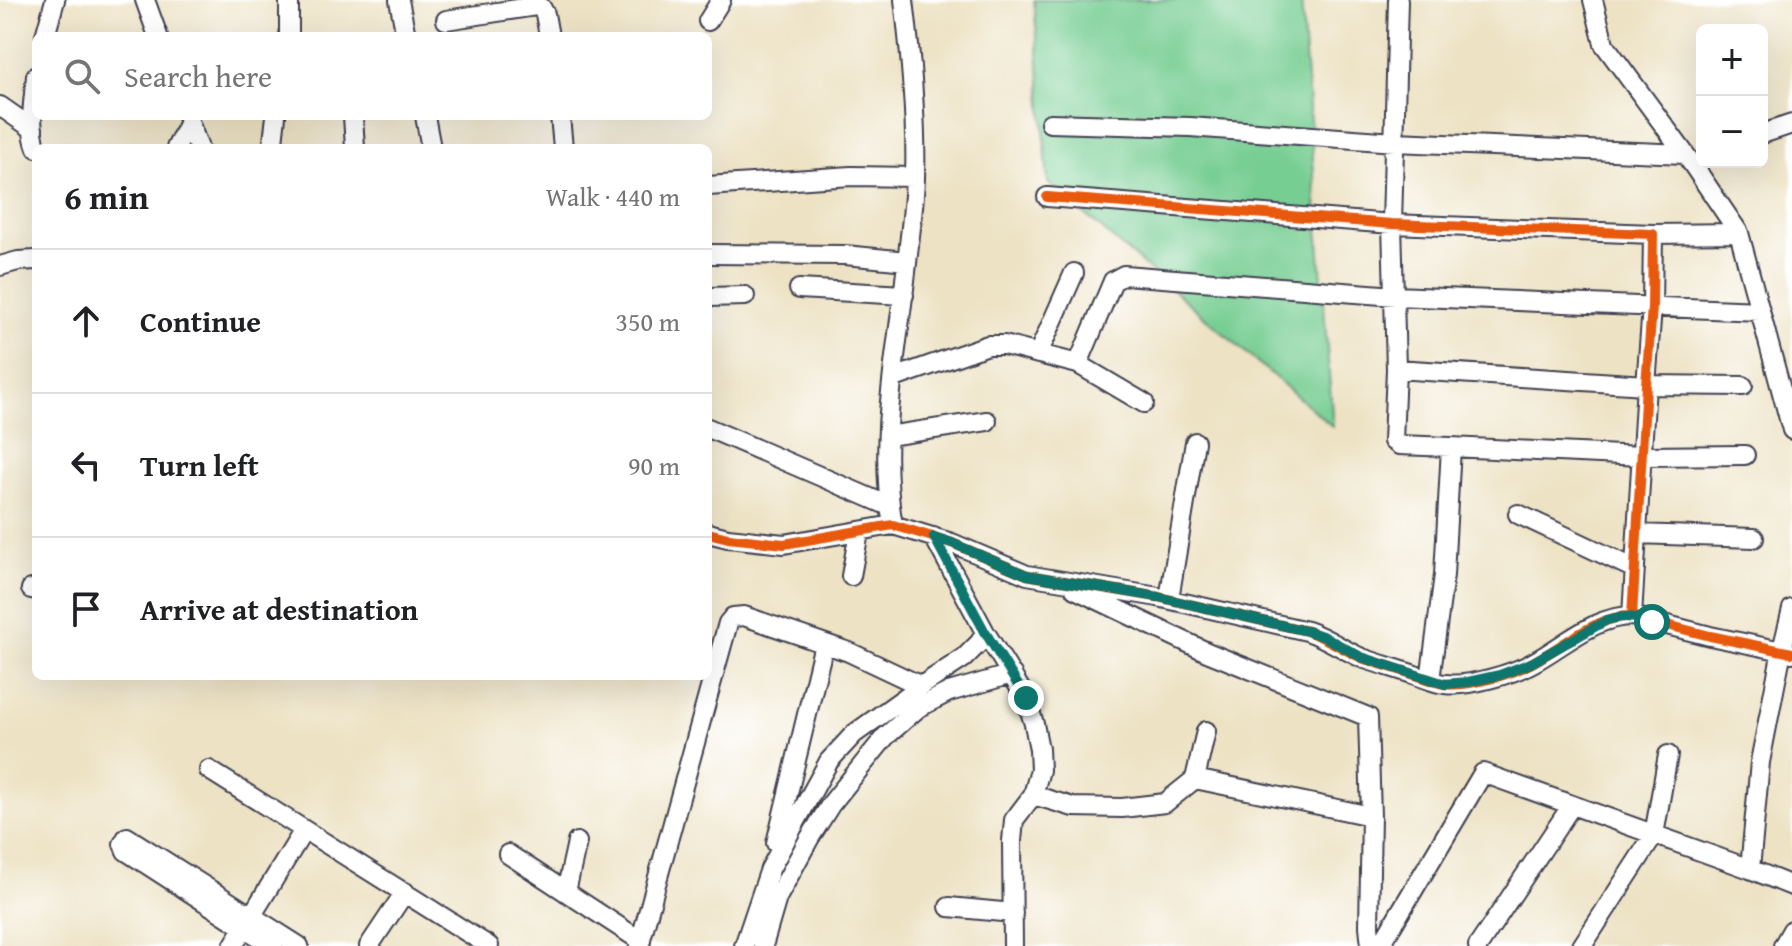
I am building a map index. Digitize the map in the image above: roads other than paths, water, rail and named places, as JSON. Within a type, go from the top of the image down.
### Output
[{"type":"street","points":[[46,32],[55,0]]},
{"type":"street","points":[[145,0],[157,32]]},
{"type":"street","points":[[289,0],[289,32]]},
{"type":"street","points":[[399,0],[405,32]]},
{"type":"street","points":[[708,21],[721,0]]},
{"type":"street","points":[[893,525],[889,506],[888,436],[915,177],[909,41],[904,0]]},
{"type":"street","points":[[1398,0],[1392,224],[1396,369],[1393,441],[1399,445],[1642,456],[1745,455]]},
{"type":"street","points":[[1593,0],[1604,44],[1693,160],[1739,233],[1792,430]]},
{"type":"street","points":[[446,20],[536,6],[541,7],[545,14],[548,32]]},
{"type":"street","points":[[0,106],[35,139]]},
{"type":"street","points":[[178,144],[188,120]]},
{"type":"street","points":[[188,120],[197,144]]},
{"type":"street","points":[[273,144],[276,120]]},
{"type":"street","points":[[353,120],[355,144]]},
{"type":"street","points":[[426,120],[430,144]]},
{"type":"street","points":[[560,120],[563,144]]},
{"type":"street","points":[[1050,123],[1190,127],[1693,160]]},
{"type":"street","points":[[1768,132],[1792,124]]},
{"type":"street","points":[[712,186],[851,176],[915,177]]},
{"type":"street","points":[[1047,197],[1392,224],[1653,234],[1739,233]]},
{"type":"street","points":[[1632,616],[1652,307],[1653,234]]},
{"type":"street","points":[[712,254],[845,255],[907,261]]},
{"type":"street","points":[[0,266],[32,260]]},
{"type":"street","points":[[1038,354],[1074,273]]},
{"type":"street","points":[[1078,364],[1113,281],[1124,275],[1395,296],[1760,311]]},
{"type":"street","points":[[799,289],[904,295]]},
{"type":"street","points":[[712,297],[745,296]]},
{"type":"street","points":[[894,378],[988,345],[1004,345],[1078,364],[1144,403]]},
{"type":"street","points":[[1396,369],[1646,385],[1743,386]]},
{"type":"street","points":[[888,436],[987,421]]},
{"type":"street","points":[[712,430],[889,506]]},
{"type":"street","points":[[1169,599],[1195,442]]},
{"type":"street","points":[[1430,680],[1444,575],[1451,447]]},
{"type":"street","points":[[1518,514],[1635,569]]},
{"type":"street","points":[[712,534],[784,544],[893,525],[952,543],[1027,575],[1169,599],[1307,631],[1325,637],[1361,657],[1445,684],[1500,675],[1531,663],[1619,616],[1632,616],[1787,652]]},
{"type":"street","points":[[851,576],[859,532]]},
{"type":"street","points":[[1637,534],[1754,538]]},
{"type":"street","points":[[934,537],[985,632],[1026,698],[1039,749],[1040,770],[1033,795],[1014,820],[1013,946]]},
{"type":"street","points":[[1057,580],[1207,652],[1368,717],[1371,946]]},
{"type":"street","points":[[1750,869],[1760,762],[1787,652],[1792,609]]},
{"type":"street","points":[[508,854],[640,944],[728,623],[733,617],[744,616],[849,652],[921,686]]},
{"type":"street","points":[[770,869],[829,761],[854,734],[964,658],[985,632]]},
{"type":"street","points":[[744,946],[770,869],[824,644]]},
{"type":"street","points":[[763,946],[777,898],[809,839],[831,804],[885,737],[918,708],[949,692],[1012,674]]},
{"type":"street","points":[[1033,795],[1073,807],[1122,808],[1165,803],[1195,779],[1206,731]]},
{"type":"street","points":[[1582,946],[1654,835],[1668,755]]},
{"type":"street","points":[[209,770],[489,946]]},
{"type":"street","points":[[1380,946],[1483,773],[1792,886]]},
{"type":"street","points":[[1195,779],[1371,816]]},
{"type":"street","points":[[1478,946],[1572,805]]},
{"type":"street","points":[[233,946],[304,830]]},
{"type":"street","points":[[273,946],[249,922],[127,837],[123,844],[126,851],[249,922],[299,946]]},
{"type":"street","points":[[566,892],[577,842]]},
{"type":"street","points":[[369,946],[405,892]]},
{"type":"street","points":[[949,907],[1013,913]]},
{"type":"street","points":[[1783,946],[1792,930]]}]
